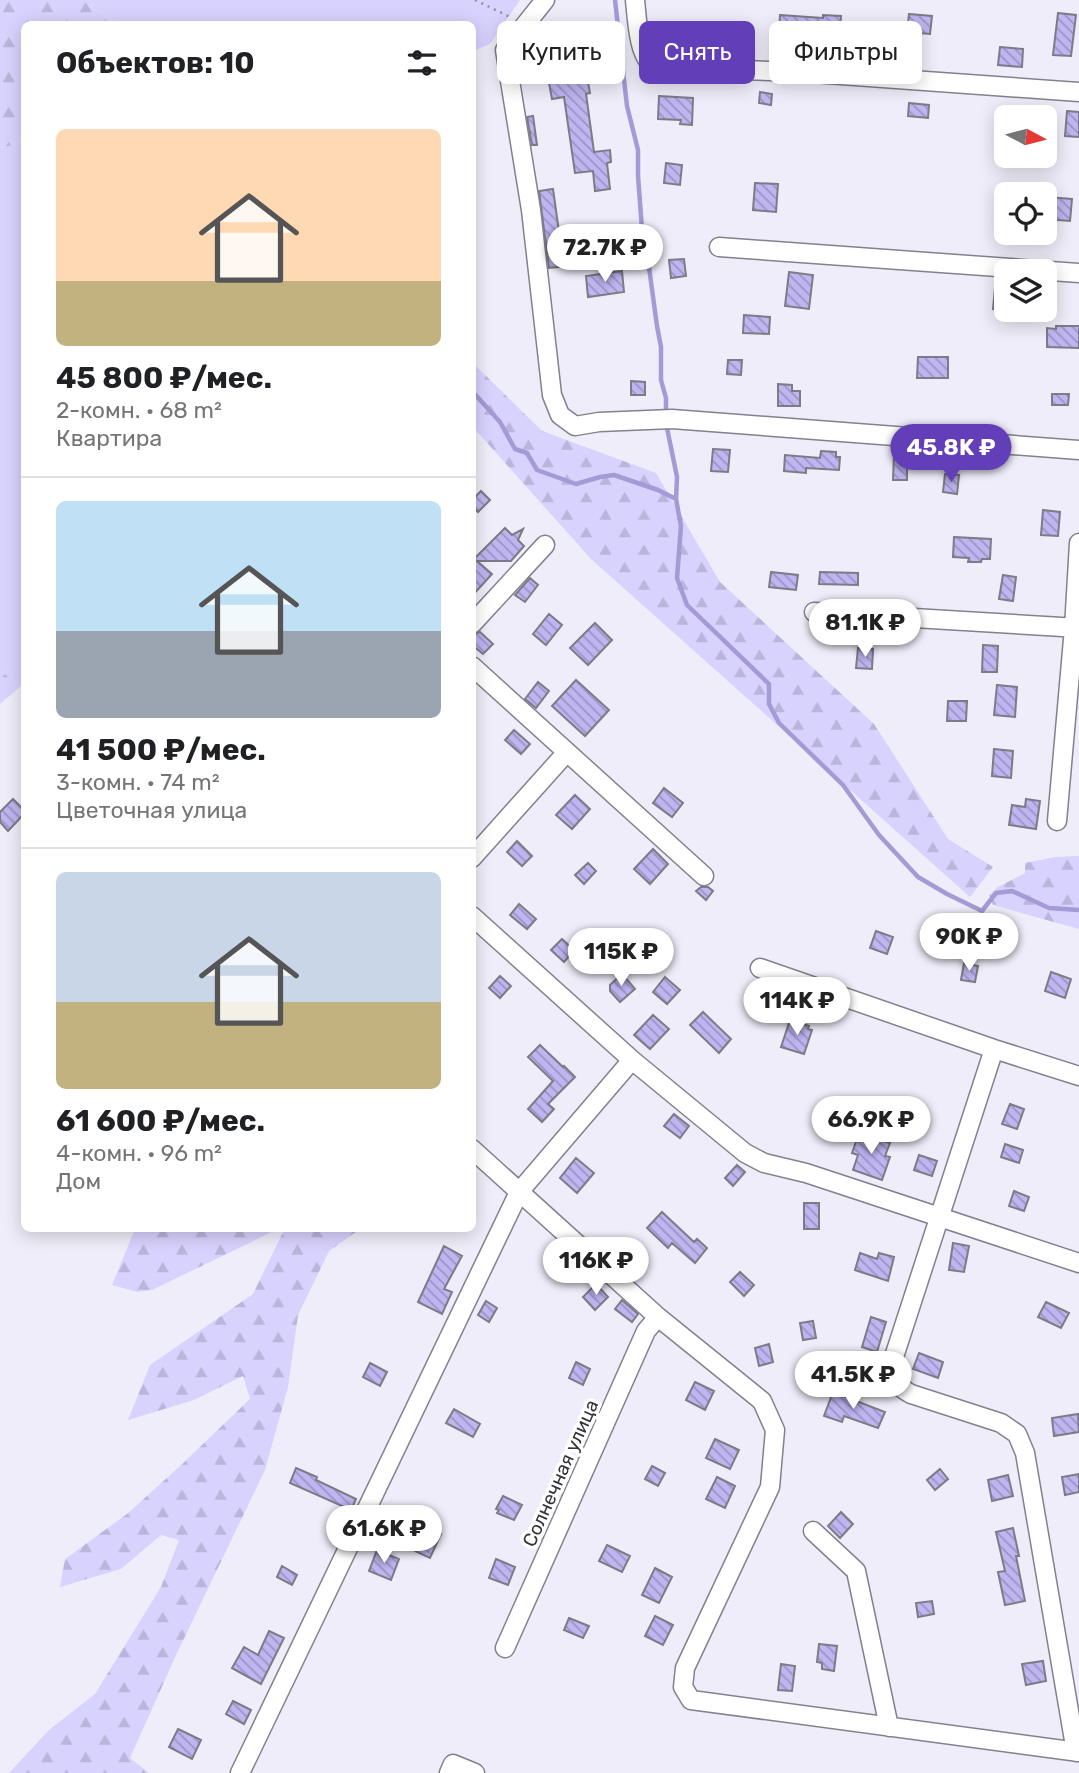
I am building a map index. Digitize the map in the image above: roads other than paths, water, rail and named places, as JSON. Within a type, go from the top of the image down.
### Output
[{"type":"street","points":[[545,0],[505,50],[531,210],[552,395],[559,415],[575,426],[599,422],[664,419],[1079,450]]},
{"type":"street","points":[[635,0],[643,54],[654,67],[799,72],[1079,92]]},
{"type":"street","points":[[719,247],[994,267]]},
{"type":"street","points":[[1057,271],[1079,273]]},
{"type":"street","points":[[1057,821],[1077,628],[1079,543]]},
{"type":"street","points":[[476,620],[545,545]]},
{"type":"street","points":[[814,612],[1077,628]]},
{"type":"street","points":[[476,671],[704,877]]},
{"type":"street","points":[[476,854],[567,752]]},
{"type":"street","points":[[476,920],[632,1060],[745,1153],[764,1163],[806,1172],[1079,1263]]},
{"type":"street","points":[[760,968],[1079,1076]]},
{"type":"street","points":[[476,1153],[658,1317],[762,1401],[775,1430],[770,1487],[685,1668],[683,1688],[691,1700],[1078,1752],[1025,1453],[1017,1434],[1000,1423],[900,1389],[893,1376],[892,1363],[993,1049]]},
{"type":"street","points":[[240,1773],[519,1192],[632,1060]]},
{"type":"street","name":"Солнечная улица","points":[[505,1648],[646,1331],[658,1317]]},
{"type":"street","points":[[813,1531],[856,1571],[889,1727]]},
{"type":"street","points":[[449,1773],[453,1764],[475,1773]]},
{"type":"waterway","points":[[615,0],[627,106],[638,150],[642,229],[661,347],[661,380],[666,398],[666,414]]},
{"type":"waterway","points":[[476,395],[500,422],[515,449],[527,453],[537,470],[576,484],[614,475],[676,499],[681,526],[677,578],[687,605],[769,684],[769,704],[779,723],[843,785],[879,835],[918,877],[982,911],[996,893],[1012,891],[1049,908],[1079,910]]},
{"type":"waterway","points":[[666,423],[677,477],[676,499]]}]
